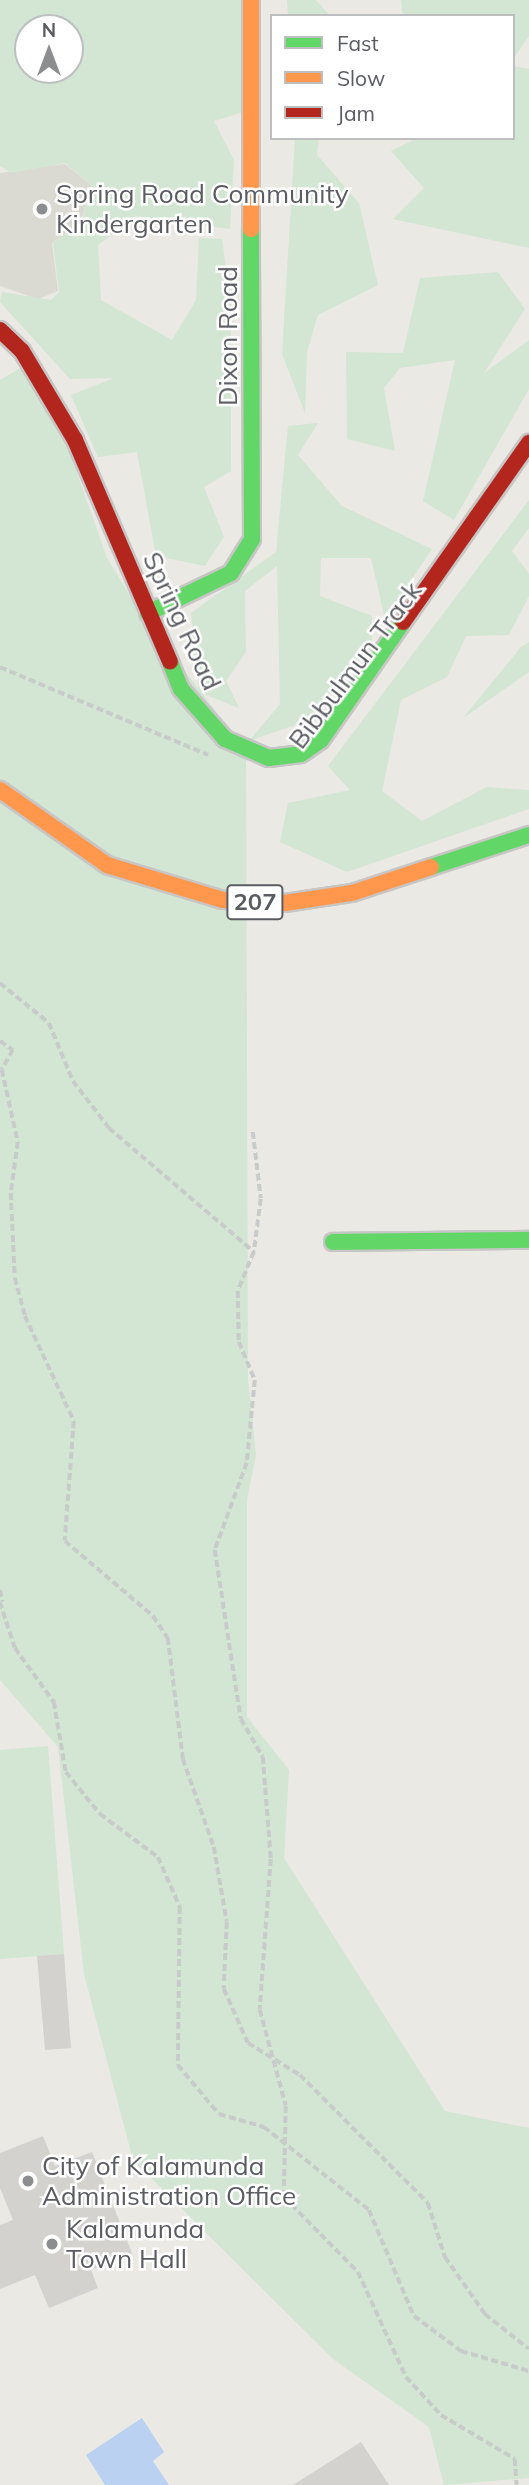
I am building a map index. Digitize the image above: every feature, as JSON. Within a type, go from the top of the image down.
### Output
[{"type":"street","name":"Dixon Road","points":[[148,613],[231,573],[252,539],[251,0]]},
{"type":"street","name":"Spring Road","points":[[0,330],[54,398],[181,689],[225,739],[269,758],[301,754],[321,740],[529,443]]},
{"type":"street","name":"207","points":[[0,790],[107,865],[161,887],[223,900],[285,903],[352,894],[529,835]]},
{"type":"street","points":[[333,1241],[529,1240]]},
{"type":"path","points":[[0,667],[218,759]]},
{"type":"path","points":[[0,983],[49,1023],[73,1081],[109,1128],[254,1252]]},
{"type":"path","points":[[0,1041],[13,1050],[2,1070],[18,1142],[11,1193],[15,1279],[25,1316],[74,1421],[65,1541],[153,1616],[168,1638],[183,1759],[214,1847],[225,1909],[223,1989],[248,2043],[300,2075],[371,2141],[428,2203],[445,2257],[485,2314],[529,2349]]},
{"type":"path","points":[[253,1132],[261,1199],[254,1252],[238,1291],[239,1342],[254,1380],[247,1463],[215,1550],[241,1719],[263,1757],[271,1859],[260,2010],[268,2056],[286,2106],[283,2141],[284,2197],[358,2272],[405,2377],[441,2415],[515,2459],[517,2485]]},
{"type":"path","points":[[0,1590],[15,1648],[54,1702],[66,1772],[100,1814],[158,1857],[180,1907],[178,2065],[219,2114],[264,2127],[369,2210],[414,2315],[461,2351],[529,2371]]},
{"type":"shaded area","name":"Spring Road Community Kindergarten","points":[[65,164],[91,185],[77,237],[64,234],[52,243],[58,291],[38,299],[0,286],[0,173]]},
{"type":"green space","points":[[0,0],[243,0],[243,112],[214,121],[234,160],[230,229],[136,216],[98,245],[101,300],[172,340],[196,300],[199,238],[222,239],[231,303],[231,471],[204,487],[224,537],[205,566],[156,556],[137,452],[98,457],[71,395],[114,378],[70,379],[0,302],[2,292],[51,300],[59,292],[53,243],[64,234],[78,237],[91,185],[65,163],[12,173],[0,166]]},
{"type":"green space","points":[[287,0],[316,0],[328,14],[288,14]]},
{"type":"green space","points":[[401,0],[529,0],[529,36],[515,56],[515,14],[403,14]]},
{"type":"green space","points":[[515,66],[529,69],[529,248],[393,219],[424,188],[391,151],[414,140],[515,140]]},
{"type":"green space","points":[[295,140],[319,140],[317,155],[359,203],[378,285],[318,315],[307,352],[305,413],[282,354]]},
{"type":"green space","points":[[498,272],[525,309],[484,373],[529,340],[529,389],[454,520],[423,501],[455,360],[400,368],[384,388],[395,451],[347,439],[346,352],[403,353],[420,278]]},
{"type":"green space","points":[[22,367],[71,456],[107,558],[143,617],[246,750],[248,1379],[256,1455],[247,1499],[247,1717],[289,1770],[284,1858],[445,2111],[529,2128],[529,2478],[444,2485],[429,2427],[333,2359],[133,2160],[84,1974],[58,1747],[0,1680],[0,380]]},
{"type":"green space","points":[[318,423],[298,455],[342,506],[432,549],[385,619],[371,558],[321,558],[320,596],[372,616],[372,647],[309,720],[249,741],[280,704],[277,566],[245,591],[246,652],[226,681],[239,708],[199,692],[191,613],[276,552],[288,426]]},
{"type":"green space","points":[[529,500],[529,528],[512,551],[529,574],[529,596],[509,635],[466,636],[447,677],[401,700],[382,791],[422,821],[487,787],[529,790],[529,809],[347,872],[280,842],[288,803],[350,790],[328,766]]},
{"type":"green space","points":[[529,642],[529,672],[463,718],[521,647]]},
{"type":"green space","points":[[48,1746],[64,1954],[0,1959],[0,1750]]},
{"type":"water","points":[[142,2418],[164,2452],[153,2461],[169,2485],[105,2485],[86,2455]]},
{"type":"building","points":[[64,1954],[71,2048],[45,2050],[37,1956]]},
{"type":"building","points":[[43,2136],[55,2166],[92,2152],[132,2253],[91,2270],[98,2288],[49,2308],[35,2275],[0,2289],[0,2225],[13,2220],[0,2188],[0,2153]]},
{"type":"building","points":[[361,2442],[389,2485],[293,2485]]},
{"type":"traffic: fast","points":[[148,613],[231,573],[252,539],[251,229]]},
{"type":"traffic: fast","points":[[170,662],[181,689],[225,739],[269,758],[301,754],[321,740],[403,622]]},
{"type":"traffic: fast","points":[[431,867],[529,835]]},
{"type":"traffic: fast","points":[[333,1242],[529,1240]]},
{"type":"traffic: slow","points":[[251,0],[251,229]]},
{"type":"traffic: slow","points":[[0,790],[107,865],[223,900],[285,903],[352,893],[431,867]]},
{"type":"traffic: jam","points":[[0,330],[22,351],[75,440],[170,662]]},
{"type":"traffic: jam","points":[[403,622],[529,443]]},
{"type":"place","name":"Spring Road Community Kindergarten","points":[[42,209]]},
{"type":"place","name":"City of Kalamunda Administration Office","points":[[28,2181]]},
{"type":"place","name":"Kalamunda Town Hall","points":[[52,2244]]}]
